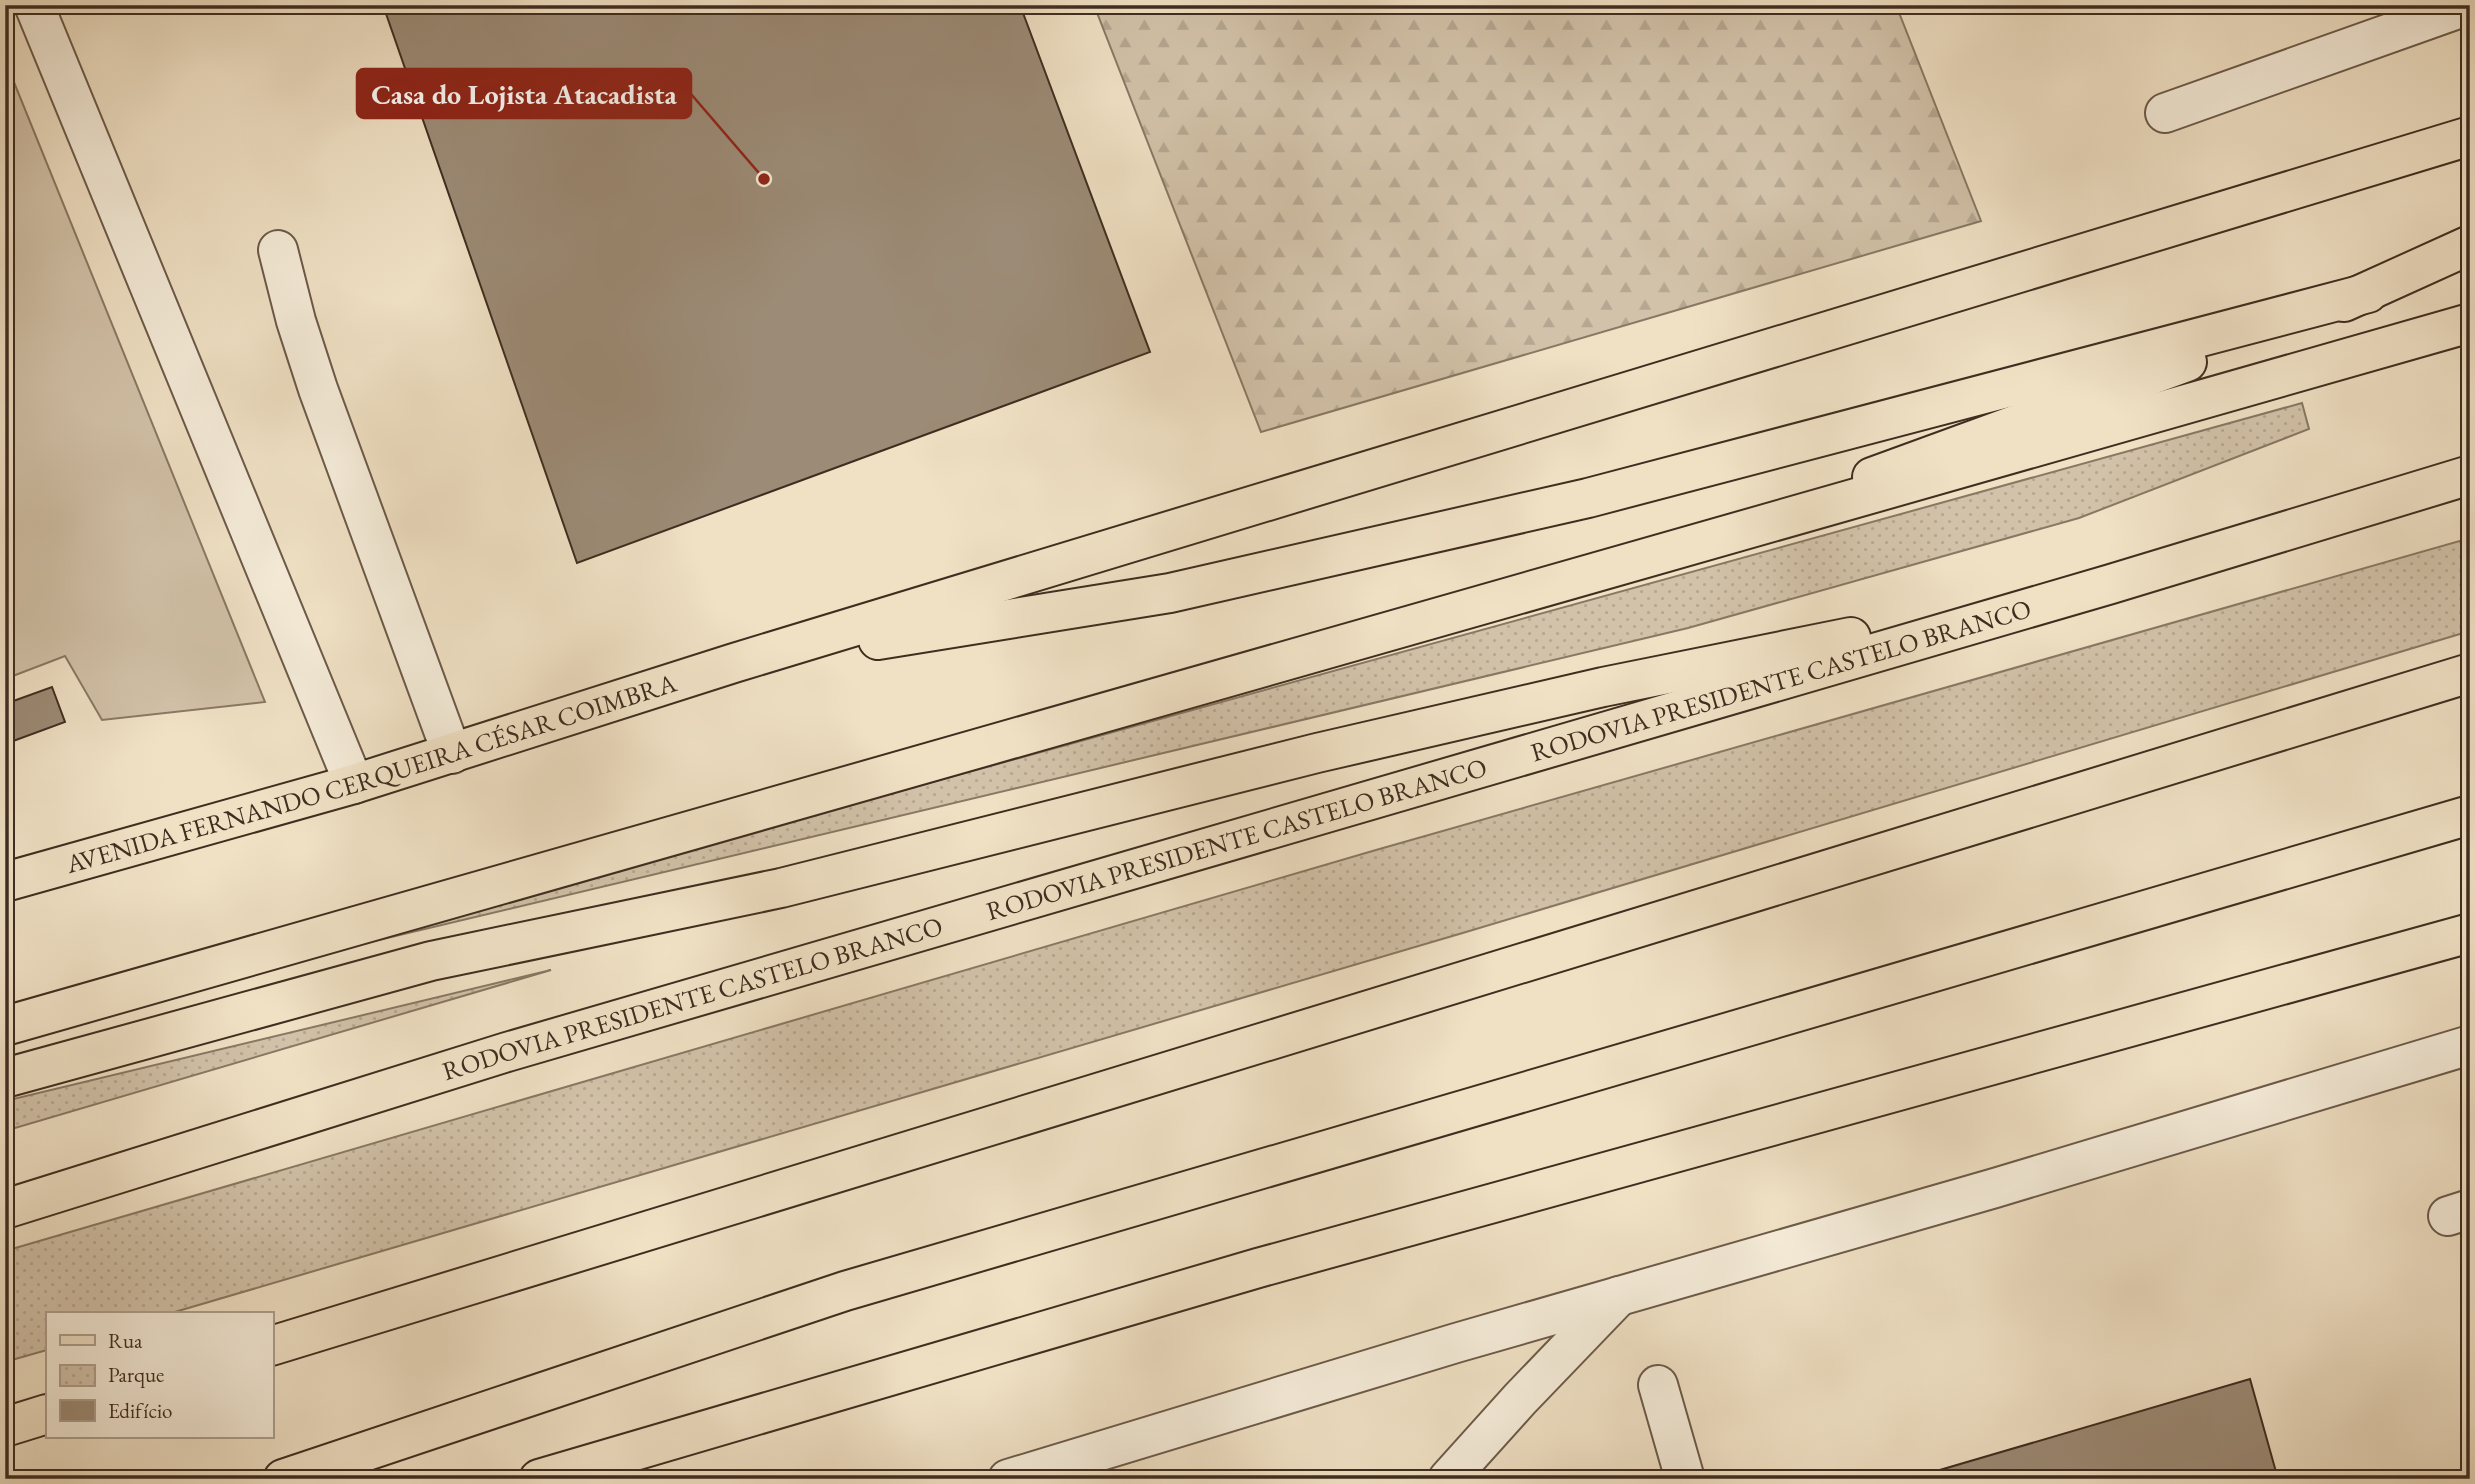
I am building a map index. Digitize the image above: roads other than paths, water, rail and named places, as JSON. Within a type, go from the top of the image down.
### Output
[{"type":"main road","points":[[734,663],[2470,136]]},
{"type":"main road","points":[[1646,558],[2110,392],[2368,293],[2470,245]]},
{"type":"main road","points":[[734,663],[1197,587],[1588,498],[2368,293]]},
{"type":"main road","points":[[5,1027],[2470,323]]},
{"type":"main road","name":"RODOVIA PRESIDENTE CASTELO BRANCO","points":[[5,1209],[507,1052],[2111,584],[2470,475]]},
{"type":"main road","points":[[5,1078],[431,961],[781,888],[1330,750],[1603,687],[2111,584]]},
{"type":"main road","name":"AVENIDA FERNANDO CERQUEIRA CÉSAR COIMBRA","points":[[5,882],[354,784],[734,663]]},
{"type":"main road","points":[[273,1345],[2470,673]]},
{"type":"main road","points":[[282,1479],[845,1291],[2470,815]]},
{"type":"main road","points":[[539,1479],[1258,1268],[2470,933]]},
{"type":"main road","points":[[5,1427],[46,1414]]},
{"type":"street","points":[[34,5],[354,784]]},
{"type":"street","points":[[2165,113],[2469,5]]},
{"type":"street","points":[[278,250],[296,321],[318,388],[452,754]]},
{"type":"street","points":[[1008,1479],[1620,1294],[1995,1188],[2470,1045]]},
{"type":"street","points":[[1448,1479],[1620,1294]]},
{"type":"street","points":[[1658,1385],[1685,1479]]},
{"type":"place","name":"Casa do Lojista Atacadista","points":[[764,179]]}]
